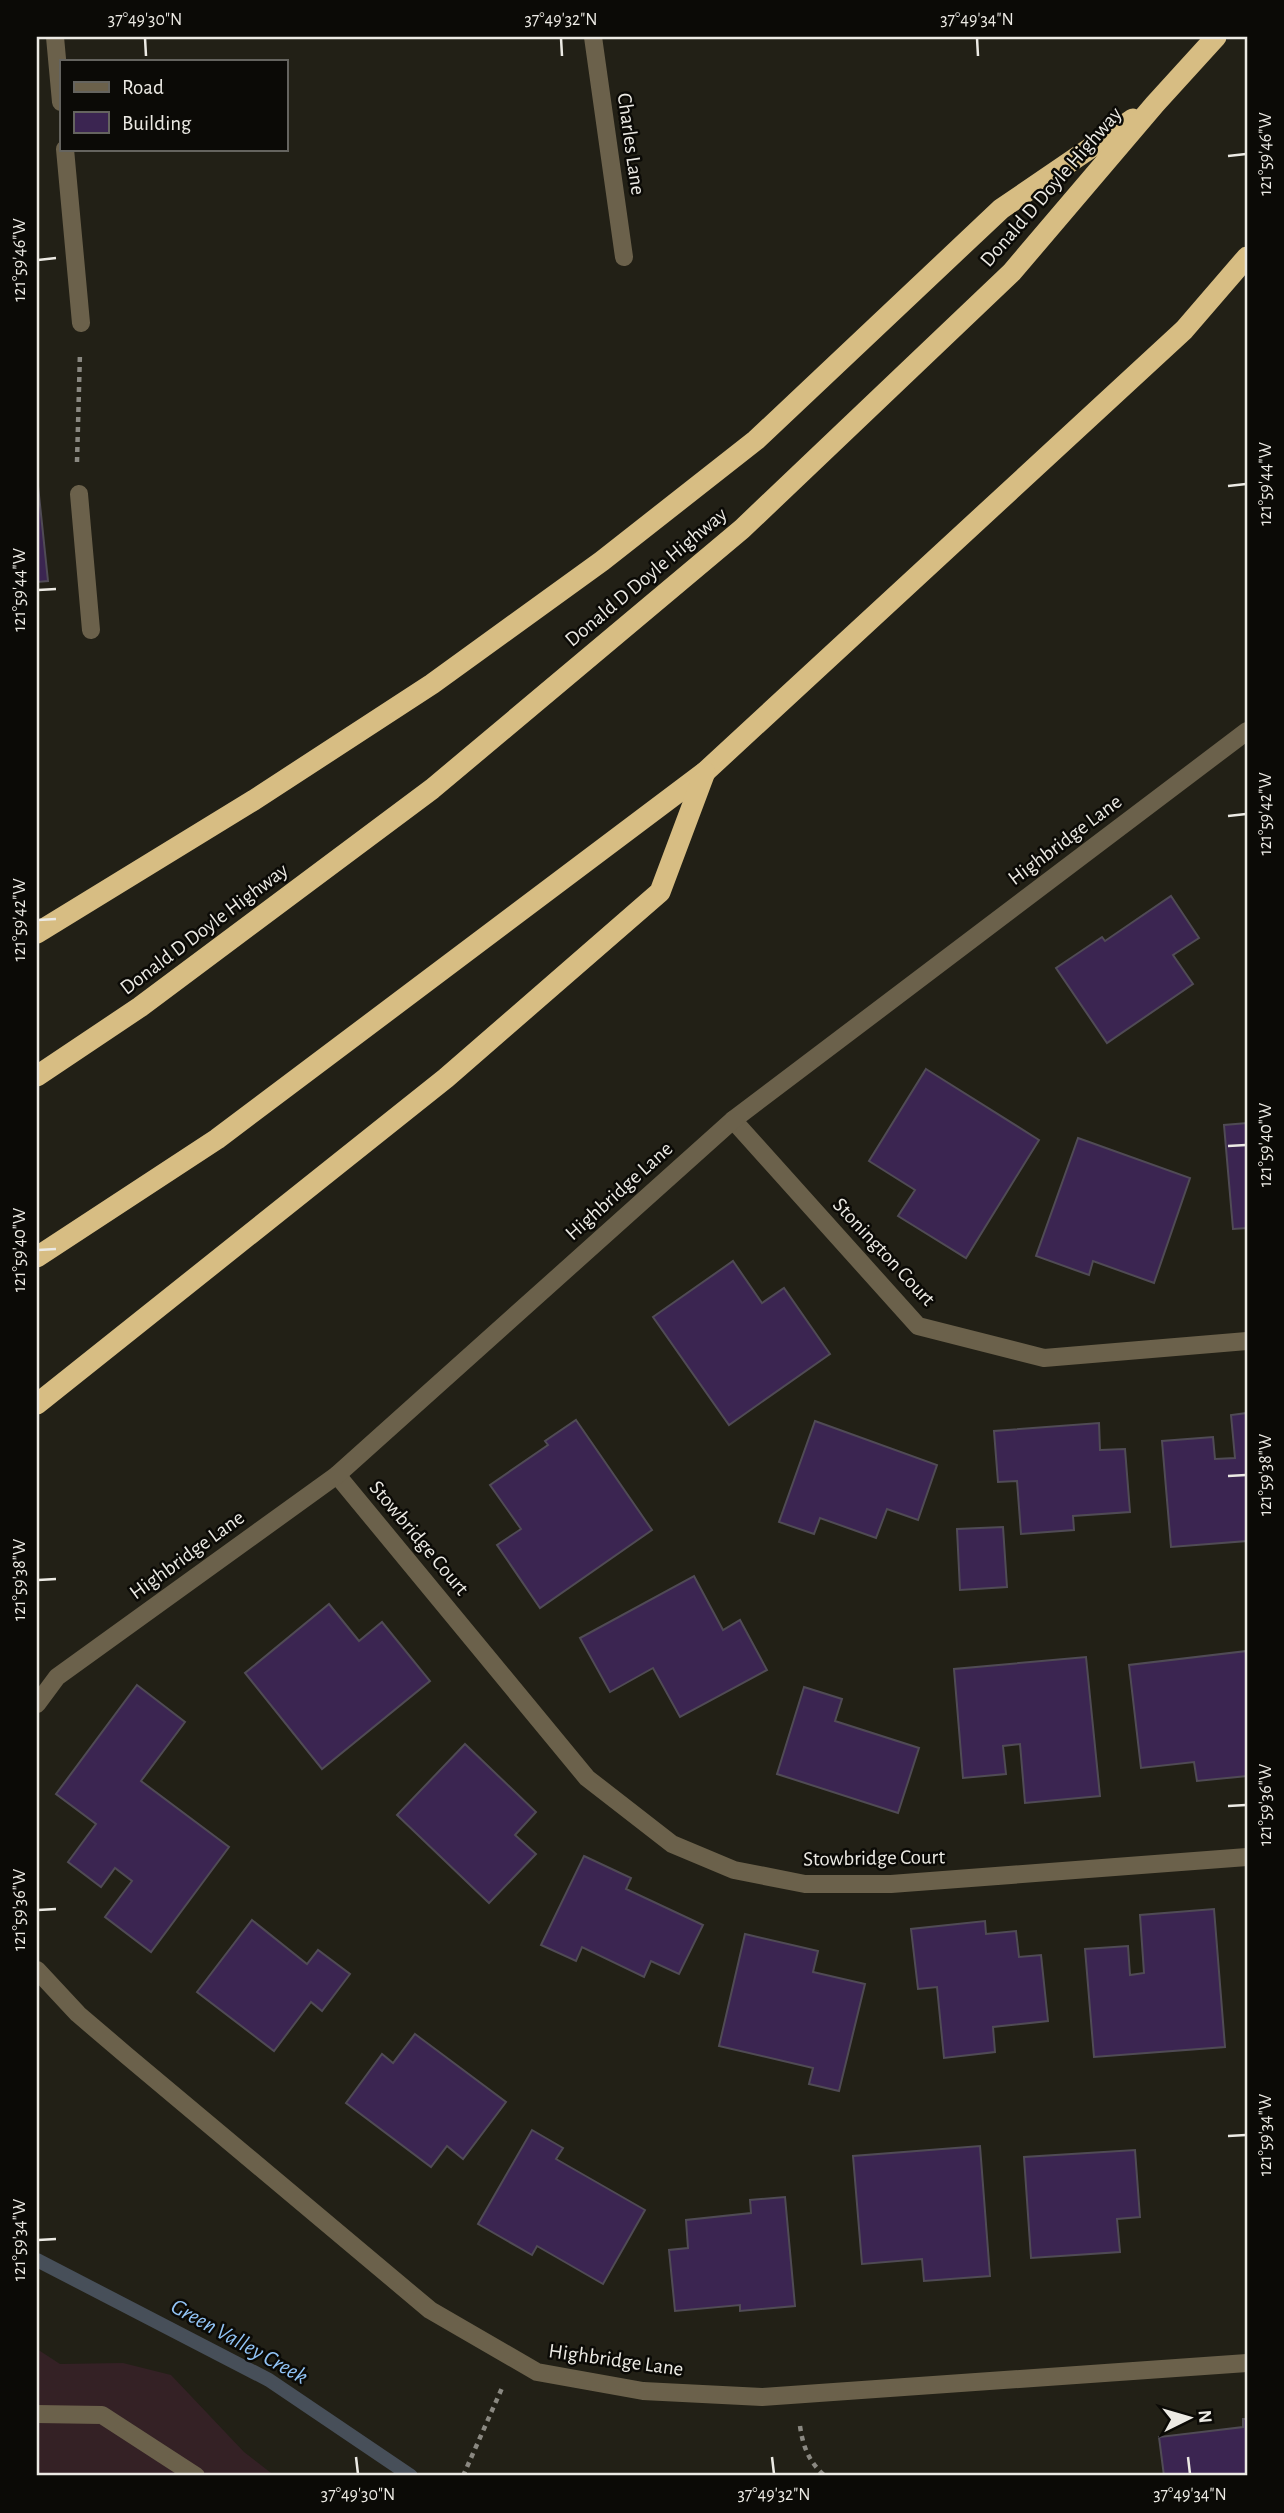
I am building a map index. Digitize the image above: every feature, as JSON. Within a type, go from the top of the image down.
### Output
[{"type":"highway","name":"Donald D Doyle Highway","points":[[37,1076],[140,1007],[432,789],[742,529],[1012,272],[1155,104],[1216,37]]},
{"type":"highway","points":[[37,933],[254,800],[432,684],[602,561],[756,440],[1001,209],[1155,104]]},
{"type":"highway","points":[[37,1257],[217,1139],[705,772],[1184,330],[1247,257]]},
{"type":"highway","points":[[37,1404],[446,1078],[660,892],[705,772]]},
{"type":"street","points":[[55,37],[60,91]]},
{"type":"street","name":"Charles Lane","points":[[593,37],[624,257]]},
{"type":"street","points":[[65,150],[81,323]]},
{"type":"street","points":[[79,494],[91,630]]},
{"type":"street","name":"Highbridge Lane","points":[[37,1704],[57,1677],[337,1475],[733,1119],[1247,730]]},
{"type":"street","name":"Stonington Court","points":[[733,1119],[918,1326],[1044,1359],[1247,1341]]},
{"type":"street","name":"Stowbridge Court","points":[[337,1475],[587,1778],[673,1844],[734,1870],[805,1884],[891,1884],[1247,1857]]},
{"type":"street","name":"Highbridge Lane","points":[[37,1970],[78,2014],[125,2055],[430,2310],[537,2372],[643,2391],[762,2397],[1247,2363]]},
{"type":"street","points":[[37,2414],[102,2415],[196,2476]]},
{"type":"path","points":[[79,494],[76,446],[81,323]]},
{"type":"path","points":[[795,2394],[803,2446],[813,2466],[825,2476]]},
{"type":"path","points":[[463,2476],[495,2404]]},
{"type":"shaded area","points":[[37,2349],[60,2364],[123,2363],[171,2375],[244,2452],[275,2476],[37,2476]]},
{"type":"building","points":[[37,476],[48,581],[37,582]]},
{"type":"building","points":[[1171,896],[1199,938],[1173,955],[1193,984],[1107,1043],[1056,968],[1102,937],[1105,941]]},
{"type":"building","points":[[926,1069],[1039,1140],[966,1258],[898,1216],[915,1190],[869,1161]]},
{"type":"building","points":[[1247,1123],[1247,1228],[1233,1229],[1224,1125]]},
{"type":"building","points":[[1078,1138],[1190,1178],[1154,1283],[1093,1261],[1089,1275],[1036,1256]]},
{"type":"building","points":[[733,1261],[762,1303],[784,1288],[830,1354],[729,1425],[653,1317]]},
{"type":"building","points":[[1247,1413],[1247,1541],[1171,1547],[1162,1441],[1213,1437],[1215,1459],[1235,1458],[1231,1415]]},
{"type":"building","points":[[576,1420],[652,1530],[540,1608],[497,1545],[521,1529],[490,1485],[548,1445],[545,1441]]},
{"type":"building","points":[[815,1421],[937,1465],[918,1520],[887,1509],[876,1538],[820,1518],[814,1534],[779,1522]]},
{"type":"building","points":[[1099,1423],[1100,1450],[1125,1449],[1130,1512],[1073,1516],[1074,1530],[1021,1534],[1017,1481],[998,1482],[994,1431]]},
{"type":"building","points":[[1003,1527],[1007,1587],[960,1590],[957,1529]]},
{"type":"building","points":[[694,1576],[723,1630],[740,1620],[767,1670],[680,1717],[653,1668],[610,1692],[580,1638]]},
{"type":"building","points":[[329,1604],[359,1641],[382,1622],[430,1681],[322,1769],[245,1673]]},
{"type":"building","points":[[1247,1651],[1247,1776],[1197,1781],[1194,1762],[1141,1768],[1129,1665]]},
{"type":"building","points":[[1086,1657],[1100,1796],[1025,1803],[1020,1744],[1003,1746],[1006,1774],[963,1778],[954,1669]]},
{"type":"building","points":[[137,1685],[185,1722],[141,1781],[229,1847],[151,1952],[105,1917],[132,1881],[115,1868],[101,1887],[68,1862],[96,1824],[56,1794]]},
{"type":"building","points":[[804,1687],[842,1699],[835,1721],[919,1748],[898,1813],[777,1774]]},
{"type":"building","points":[[465,1744],[536,1812],[515,1835],[536,1854],[489,1903],[397,1815]]},
{"type":"building","points":[[584,1856],[631,1878],[626,1889],[703,1925],[679,1974],[651,1961],[644,1977],[582,1947],[576,1961],[541,1945]]},
{"type":"building","points":[[1214,1909],[1225,2047],[1094,2057],[1085,1949],[1128,1946],[1130,1975],[1144,1973],[1140,1915]]},
{"type":"building","points":[[252,1920],[307,1964],[318,1950],[350,1974],[322,2011],[311,2002],[274,2051],[197,1992]]},
{"type":"building","points":[[985,1921],[986,1934],[1016,1931],[1019,1957],[1041,1955],[1048,2021],[993,2027],[995,2052],[944,2058],[937,1987],[918,1989],[911,1929]]},
{"type":"building","points":[[745,1934],[818,1951],[813,1972],[865,1984],[839,2091],[809,2084],[813,2068],[719,2046]]},
{"type":"building","points":[[415,2034],[506,2102],[463,2159],[447,2146],[431,2167],[346,2103],[382,2054],[393,2063]]},
{"type":"building","points":[[532,2130],[563,2148],[556,2159],[645,2210],[603,2284],[537,2246],[532,2255],[478,2224]]},
{"type":"building","points":[[980,2146],[990,2276],[924,2281],[922,2259],[862,2264],[853,2156]]},
{"type":"building","points":[[1135,2150],[1140,2217],[1117,2219],[1120,2252],[1031,2258],[1024,2157]]},
{"type":"building","points":[[785,2197],[795,2306],[740,2311],[740,2305],[675,2311],[669,2250],[688,2248],[686,2220],[751,2213],[750,2200]]},
{"type":"building","points":[[1243,2419],[1247,2419],[1247,2476],[1164,2476],[1159,2437],[1243,2427]]},
{"type":"waterway","name":"Green Valley Creek","points":[[37,2260],[269,2380],[411,2476]]}]
